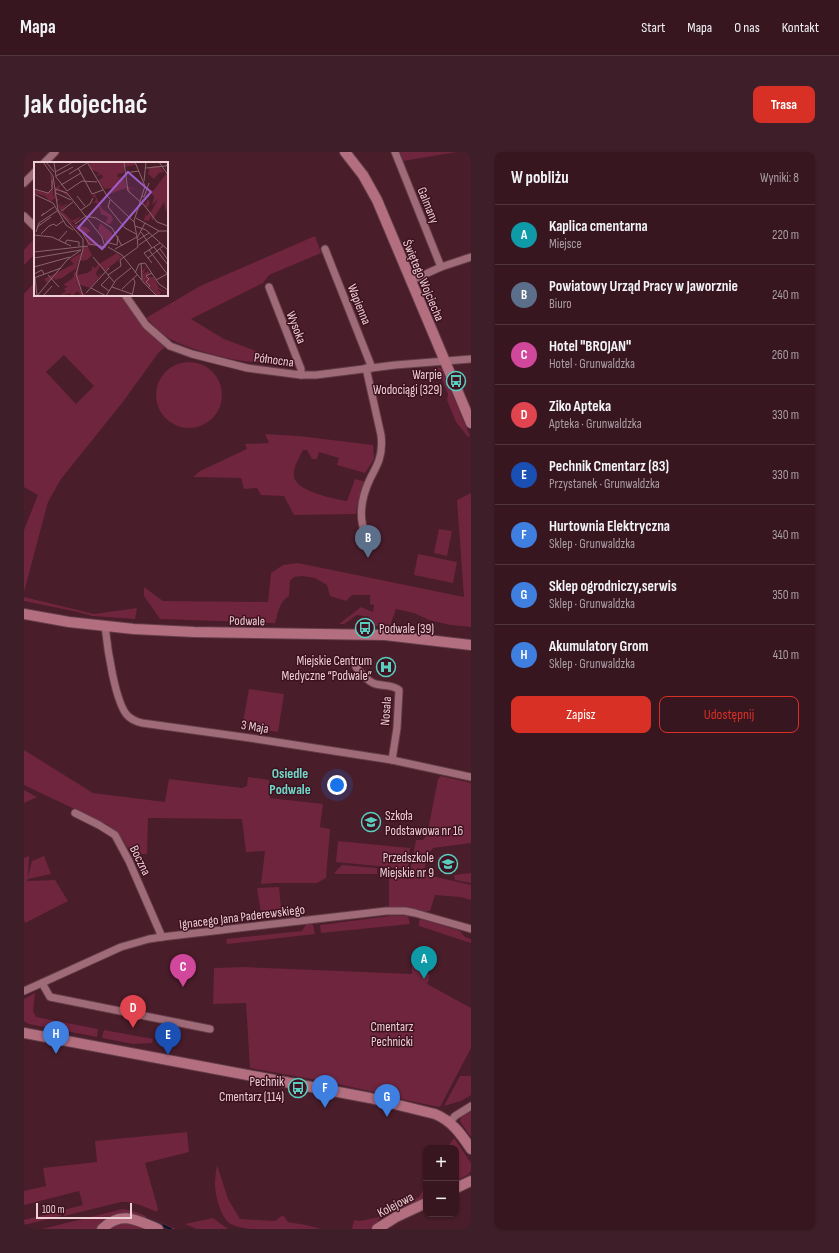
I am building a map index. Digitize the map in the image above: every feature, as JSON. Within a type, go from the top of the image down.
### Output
[{"type":"street","points":[[45,162],[55,152]]},
{"type":"street","name":"Świętego Wojciecha","points":[[345,152],[370,186],[471,422]]},
{"type":"street","name":"Galmany","points":[[395,152],[441,268]]},
{"type":"street","points":[[24,183],[34,173]]},
{"type":"street","points":[[24,216],[34,226]]},
{"type":"street","name":"Wapienna","points":[[325,249],[369,368],[381,435],[382,444],[379,461],[367,487],[360,514],[361,524],[365,533]]},
{"type":"street","points":[[410,281],[471,257]]},
{"type":"street","name":"Wysoka","points":[[269,287],[301,369],[301,375]]},
{"type":"street","name":"Północna","points":[[126,296],[146,325],[170,346],[247,368],[301,375],[316,375],[369,368],[471,359]]},
{"type":"street","name":"Podwale","points":[[24,614],[69,622],[141,629],[194,632],[385,635],[471,646]]},
{"type":"street","name":"3 Maja","points":[[105,626],[108,656],[119,698],[125,713],[137,722],[392,760],[471,777]]},
{"type":"street","name":"Nosala","points":[[356,667],[369,681],[395,687],[399,690],[392,760]]},
{"type":"street","name":"Boczna","points":[[75,813],[115,835],[129,861],[162,937]]},
{"type":"street","name":"Ignacego Jana Paderewskiego","points":[[24,991],[121,947],[162,937],[386,911],[405,911],[415,913],[471,929]]},
{"type":"street","points":[[42,983],[50,997],[210,1028]]},
{"type":"street","points":[[24,1033],[370,1098],[435,1114],[450,1122],[471,1149]]},
{"type":"street","points":[[450,1122],[455,1116],[471,1106]]},
{"type":"street","points":[[459,1187],[471,1181]]},
{"type":"street","name":"Kolejowa","points":[[377,1229],[423,1204]]},
{"type":"street","points":[[103,1229],[111,1221],[124,1218],[135,1219],[158,1229]]},
{"type":"green space","points":[[400,152],[457,152],[403,161]]},
{"type":"green space","points":[[315,236],[321,253],[269,275],[263,283],[191,319],[224,339],[259,352],[260,362],[226,358],[175,342],[164,335],[146,318],[200,286]]},
{"type":"green space","points":[[34,239],[34,255],[24,265],[24,250]]},
{"type":"green space","points":[[34,283],[34,296],[125,296],[148,329],[165,347],[159,352],[122,403],[61,479],[48,502],[24,592],[24,530],[38,495],[24,487],[24,294]],"holes":[[[64,355],[94,386],[76,404],[46,372]]]},
{"type":"green space","points":[[183,362],[195,362],[207,367],[217,377],[222,389],[220,408],[207,423],[195,428],[183,428],[171,423],[161,413],[156,401],[156,389],[161,377],[171,367]]},
{"type":"green space","points":[[437,367],[443,371],[470,436],[468,437],[456,422],[447,400],[448,394]]},
{"type":"green space","points":[[265,434],[299,436],[373,445],[374,459],[365,473],[337,465],[339,458],[319,452],[317,459],[312,459],[307,450],[303,450],[294,469],[296,481],[301,486],[316,493],[341,500],[347,501],[355,479],[366,482],[359,498],[356,514],[294,515],[284,496],[261,495],[257,488],[244,489],[241,478],[193,477],[200,471],[247,449],[245,444],[269,443]]},
{"type":"green space","points":[[471,493],[471,627],[451,625],[429,620],[414,613],[396,609],[390,626],[371,626],[370,617],[357,615],[344,624],[339,624],[361,607],[373,612],[374,605],[370,604],[370,595],[352,595],[346,601],[330,596],[327,585],[315,578],[302,576],[294,577],[290,581],[289,596],[283,601],[275,623],[160,619],[144,596],[144,587],[163,601],[268,602],[271,573],[283,565],[298,563],[464,597],[457,500]]},
{"type":"green space","points":[[439,529],[452,531],[447,556],[434,553]]},
{"type":"green space","points":[[418,554],[457,562],[453,583],[414,575]]},
{"type":"green space","points":[[24,597],[94,614],[137,608],[135,619],[92,616],[24,601]]},
{"type":"green space","points":[[249,689],[284,694],[278,732],[242,727]]},
{"type":"green space","points":[[24,750],[93,793],[165,802],[169,779],[242,788],[247,786],[248,777],[269,780],[270,798],[323,804],[320,827],[330,829],[326,878],[317,883],[261,884],[265,851],[246,852],[242,819],[148,818],[147,854],[134,854],[130,852],[122,838],[108,825],[24,785]]},
{"type":"green space","points":[[441,776],[471,783],[471,843],[433,848],[428,854],[423,874],[471,885],[471,900],[460,897],[435,895],[430,911],[389,911],[389,876],[409,877],[416,840],[423,840],[427,835],[438,779]]},
{"type":"green space","points":[[24,790],[37,797],[24,803]]},
{"type":"green space","points":[[338,841],[410,848],[408,869],[336,862]]},
{"type":"green space","points":[[29,856],[28,877],[32,861],[44,856],[51,874],[28,879],[27,881],[55,880],[68,901],[25,923],[24,858]]},
{"type":"green space","points":[[448,856],[449,867],[440,869],[438,857]]},
{"type":"green space","points":[[342,865],[377,868],[377,874],[334,873]]},
{"type":"green space","points":[[471,873],[471,883],[455,880],[454,875]]},
{"type":"green space","points":[[279,887],[282,917],[262,919],[257,888]]},
{"type":"green space","points":[[390,916],[408,916],[410,924],[321,933],[320,925]]},
{"type":"green space","points":[[421,919],[460,931],[465,937],[471,939],[471,943],[419,926],[419,921]]},
{"type":"green space","points":[[307,923],[313,925],[315,934],[227,944],[226,939],[302,931]]},
{"type":"green space","name":"Cmentarz Pechnicki","points":[[428,965],[427,973],[430,976],[428,977],[429,980],[427,984],[471,1008],[471,1048],[440,1107],[336,1084],[250,1068],[246,1003],[213,1004],[214,968],[244,967],[412,974],[412,966]]},
{"type":"green space","points":[[35,993],[33,1011],[36,1017],[98,1029],[97,1037],[29,1024],[24,1021],[24,999]]},
{"type":"green space","points":[[104,1030],[153,1039],[152,1043],[133,1044],[102,1038]]},
{"type":"green space","points":[[460,1076],[471,1076],[471,1095],[461,1101],[444,1106]]},
{"type":"green space","points":[[471,1111],[471,1137],[460,1120],[462,1116]]},
{"type":"green space","points":[[187,1132],[189,1152],[145,1163],[158,1209],[157,1212],[135,1203],[121,1202],[64,1216],[61,1214],[61,1216],[24,1225],[24,1220],[83,1205],[79,1191],[24,1205],[24,1191],[46,1186],[43,1168],[97,1162],[95,1141]]},
{"type":"green space","points":[[454,1138],[459,1145],[449,1145]]},
{"type":"green space","points":[[459,1145],[471,1163],[471,1170],[469,1174],[459,1179]]},
{"type":"green space","points":[[217,1165],[228,1199],[240,1219],[275,1221],[283,1215],[288,1222],[322,1229],[250,1229],[231,1224],[224,1217],[217,1200],[215,1184]]},
{"type":"green space","points":[[423,1190],[423,1199],[396,1213],[391,1213],[392,1204],[396,1208],[419,1197]]},
{"type":"green space","points":[[123,1209],[136,1212],[176,1229],[171,1229],[142,1216],[123,1213],[114,1215],[105,1220],[98,1229],[42,1229]]},
{"type":"green space","points":[[385,1216],[378,1220],[380,1224],[371,1229],[352,1229],[354,1220],[360,1221]]},
{"type":"green space","points":[[213,1218],[228,1229],[197,1229],[185,1224]]},
{"type":"green space","points":[[121,1223],[133,1224],[146,1229],[111,1229]]},
{"type":"waterway","points":[[146,1218],[171,1229]]},
{"type":"place","name":"Warpie Wodociągi (329)","points":[[456,381]]},
{"type":"place","name":"Powiatowy Urząd Pracy w Jaworznie","points":[[368,558]]},
{"type":"place","name":"Podwale (39)","points":[[365,628]]},
{"type":"place","name":"Miejskie Centrum Medyczne “Podwale”","points":[[386,667]]},
{"type":"place","name":"Szkoła Podstawowa nr 16","points":[[371,822]]},
{"type":"place","name":"Przedszkole Miejskie nr 9","points":[[448,864]]},
{"type":"place","name":"Kaplica cmentarna","points":[[424,979]]},
{"type":"place","name":"Hotel \"BROJAN\"","points":[[183,987]]},
{"type":"place","name":"Ziko Apteka","points":[[133,1028]]},
{"type":"place","name":"Akumulatory Grom","points":[[56,1054]]},
{"type":"place","name":"Pechnik Cmentarz (83)","points":[[168,1055]]},
{"type":"place","name":"Pechnik Cmentarz (114)","points":[[298,1088]]},
{"type":"place","name":"Hurtownia Elektryczna","points":[[325,1108]]},
{"type":"place","name":"Sklep ogrodniczy,serwis","points":[[387,1117]]},
{"type":"district","name":"Osiedle Podwale","points":[[290,782]]}]
